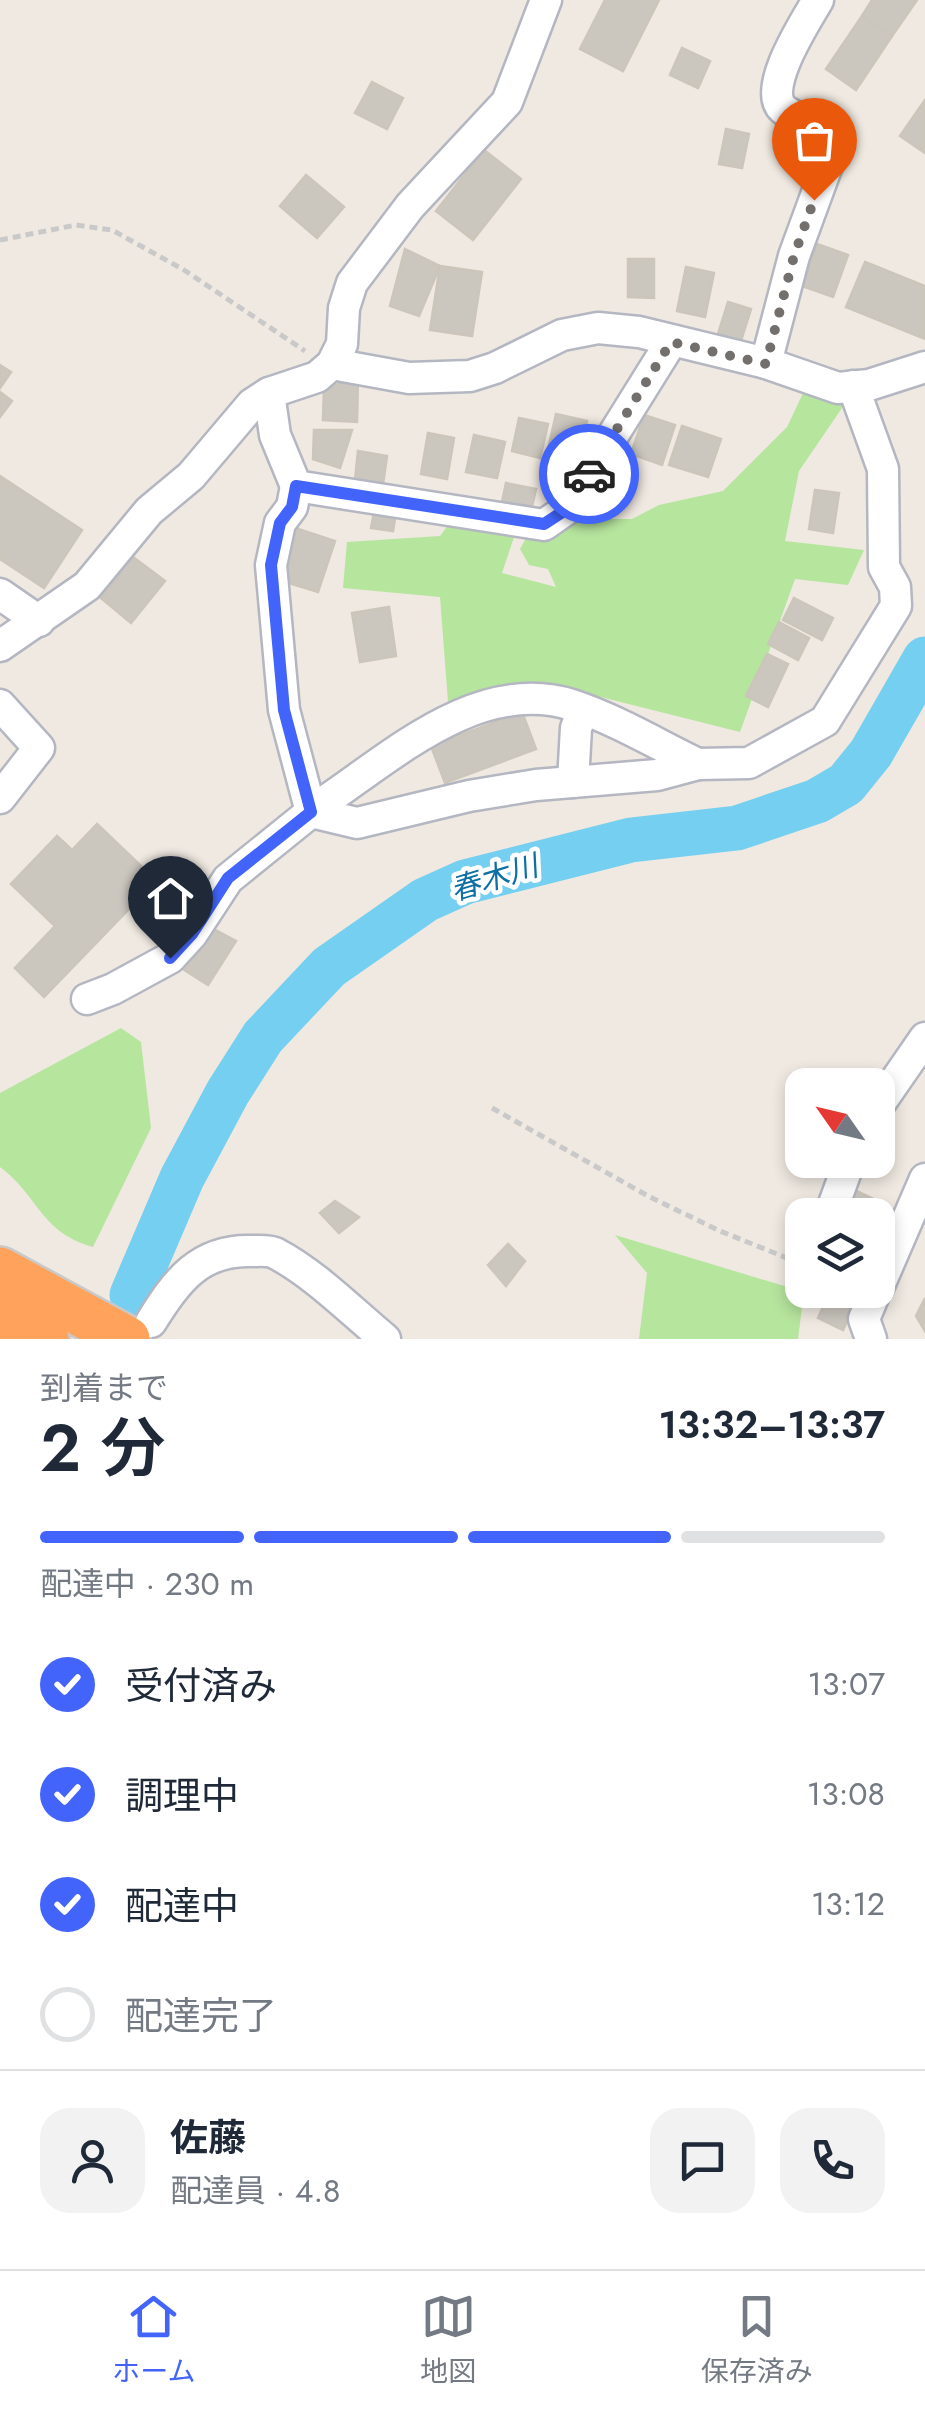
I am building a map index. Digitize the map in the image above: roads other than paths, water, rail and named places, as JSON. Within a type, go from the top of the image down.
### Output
[{"type":"highway","points":[[0,1270],[139,1330]]},
{"type":"highway","points":[[0,1314],[46,1339]]},
{"type":"street","points":[[0,646],[87,586],[149,511],[191,476],[242,414],[269,393],[317,376],[332,364],[342,344],[344,308],[352,282],[410,206],[506,102],[545,0]]},
{"type":"street","points":[[766,364],[794,256],[834,147],[827,130],[784,109],[776,97],[778,77],[818,0]]},
{"type":"street","points":[[332,364],[368,373],[440,379],[470,376],[578,330],[618,328],[766,364],[838,388],[869,385],[925,367]]},
{"type":"street","points":[[296,486],[544,524],[567,509],[671,342]]},
{"type":"street","points":[[311,812],[357,823],[469,796],[657,775],[698,764],[749,763],[825,721],[896,606],[895,587],[884,567],[882,469],[853,386]]},
{"type":"street","points":[[269,393],[275,436],[296,486],[292,507],[280,523],[271,565],[284,710],[311,812]]},
{"type":"street","points":[[0,594],[39,621]]},
{"type":"street","points":[[87,999],[170,958],[192,934],[228,878],[311,812],[457,715],[516,697],[571,705],[698,764]]},
{"type":"street","points":[[0,705],[39,748],[0,798]]},
{"type":"street","points":[[573,782],[576,728],[583,710]]},
{"type":"street","points":[[393,755],[384,784],[390,802],[404,813]]},
{"type":"street","points":[[895,1081],[925,1038]]},
{"type":"street","points":[[895,1247],[925,1178]]},
{"type":"street","points":[[139,1330],[177,1282],[200,1262],[238,1250],[271,1251],[310,1277],[385,1339]]},
{"type":"street","points":[[869,1308],[864,1319],[871,1339]]},
{"type":"waterway","name":"春木川","points":[[132,1295],[182,1178],[228,1092],[263,1037],[329,967],[425,900],[465,882],[631,840],[737,828],[817,801],[846,784],[871,753],[925,659]]}]
